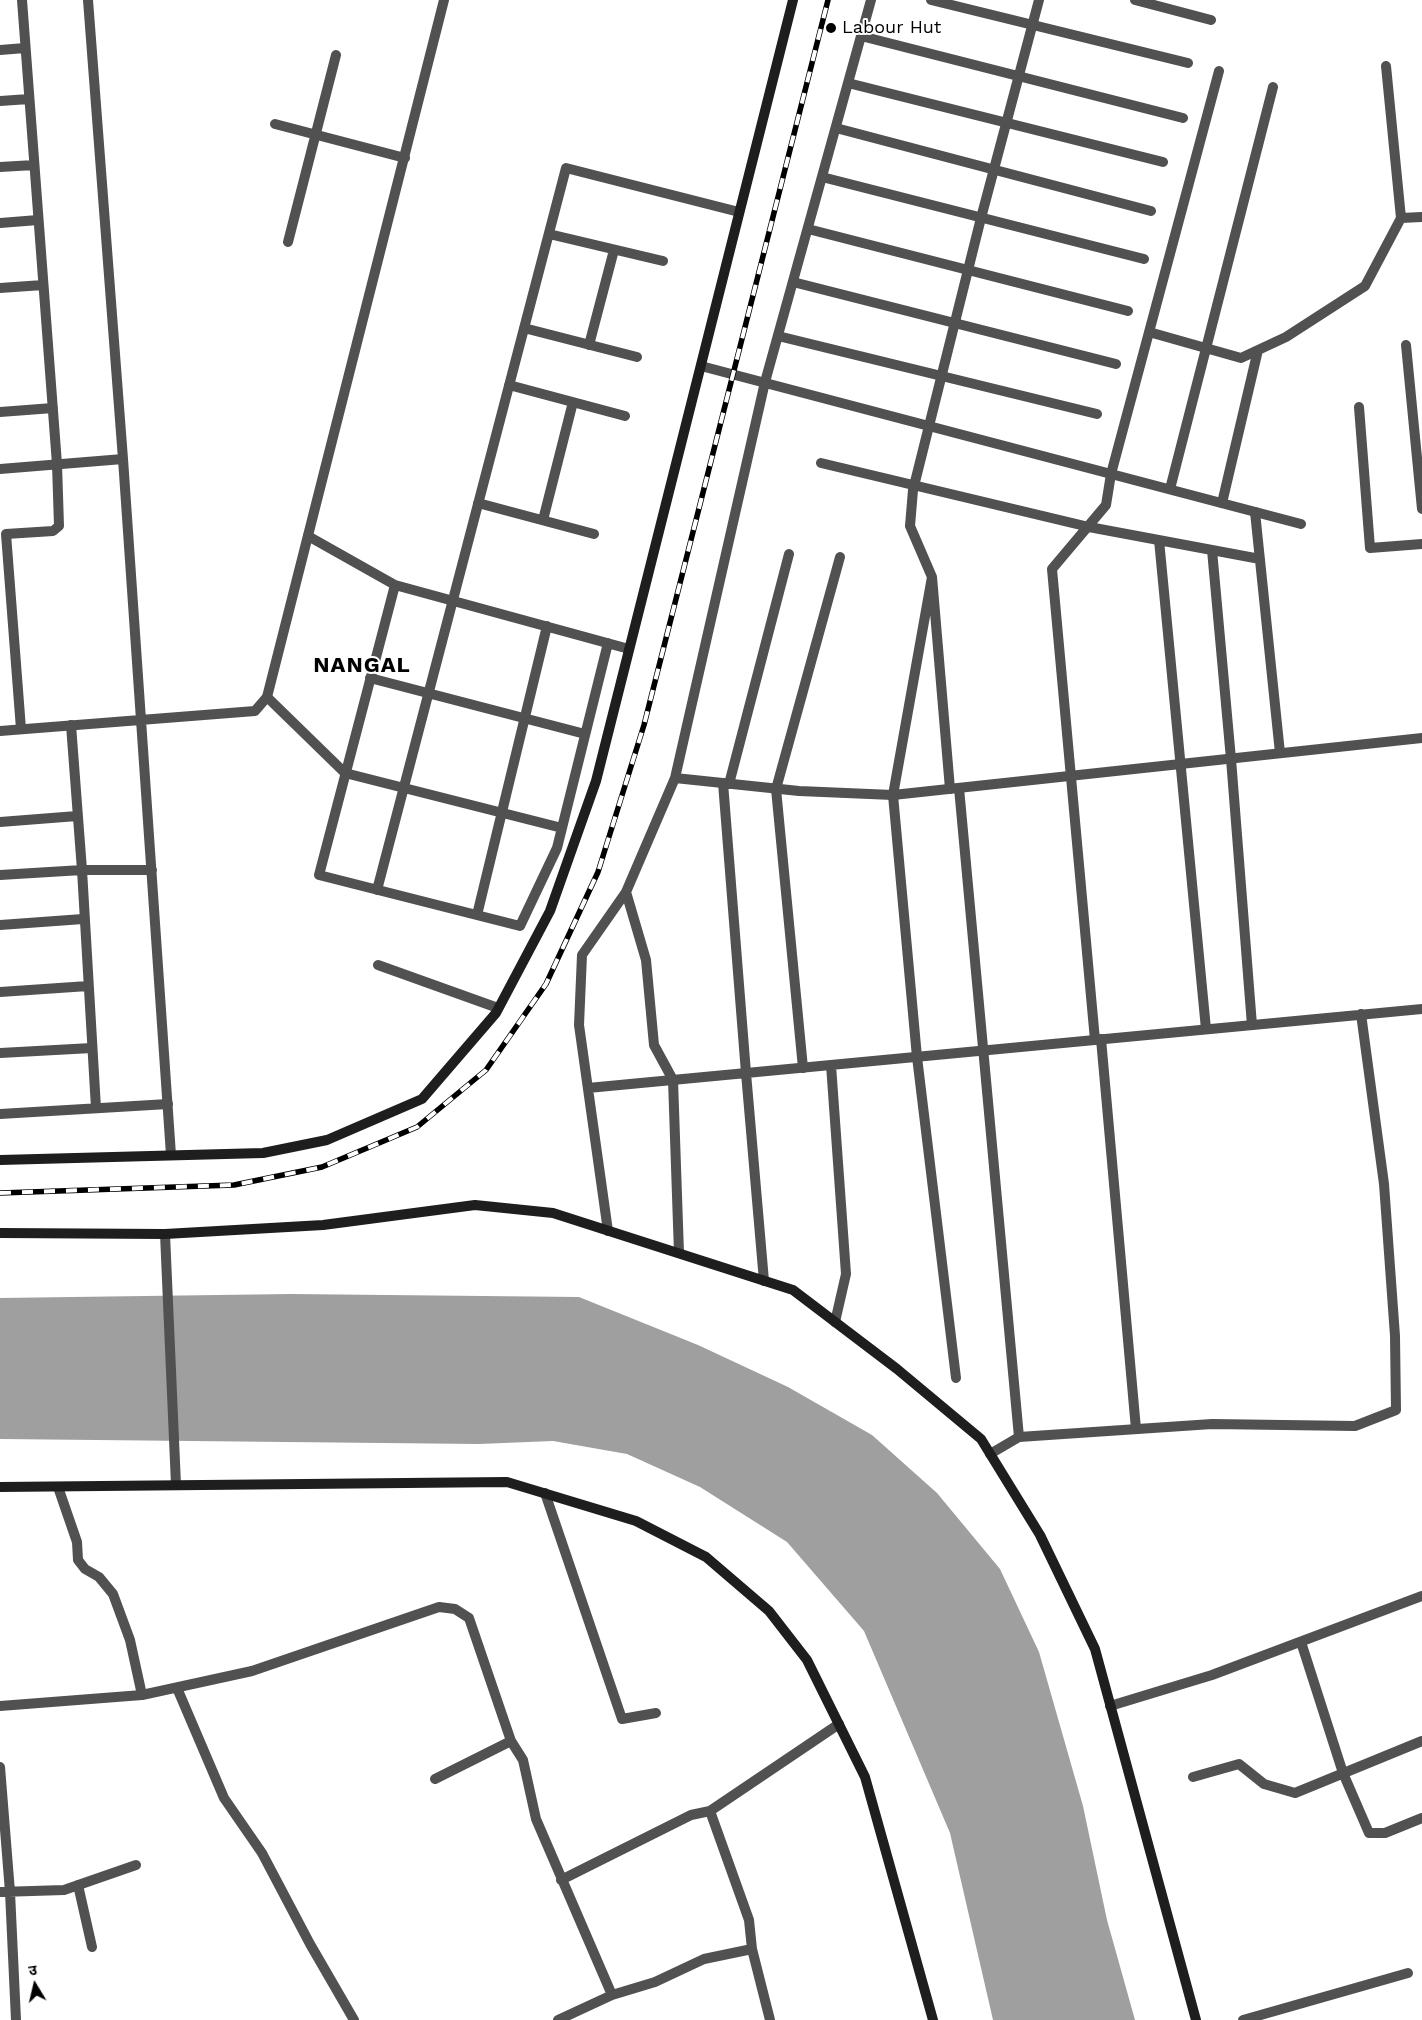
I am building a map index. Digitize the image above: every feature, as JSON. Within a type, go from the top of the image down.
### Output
[{"type":"street","points":[[21,730],[3,534],[53,531],[59,526],[57,464],[22,0]]},
{"type":"street","points":[[88,0],[124,459],[171,1155]]},
{"type":"street","points":[[0,731],[255,711],[267,697],[444,0]]},
{"type":"street","points":[[0,1160],[262,1153],[327,1140],[422,1099],[498,1008],[550,912],[596,781],[793,0]]},
{"type":"street","points":[[608,1231],[579,1025],[582,955],[626,892],[674,778],[765,382],[872,0]]},
{"type":"street","points":[[930,0],[1188,63]]},
{"type":"street","points":[[1019,1437],[984,1050],[932,577],[910,526],[914,486],[981,218],[1008,123],[1039,0]]},
{"type":"street","points":[[1135,0],[1211,20]]},
{"type":"street","points":[[861,36],[1183,118]]},
{"type":"street","points":[[0,50],[25,48]]},
{"type":"street","points":[[288,242],[336,55]]},
{"type":"street","points":[[1149,332],[1241,358],[1286,337],[1365,286],[1402,218],[1386,66]]},
{"type":"street","points":[[1136,1429],[1052,569],[1106,505],[1111,474],[1218,72]]},
{"type":"street","points":[[848,83],[1163,162]]},
{"type":"street","points":[[1170,490],[1273,88]]},
{"type":"street","points":[[0,101],[29,99]]},
{"type":"street","points":[[275,124],[405,158]]},
{"type":"street","points":[[836,128],[1151,210]]},
{"type":"street","points":[[0,168],[34,165]]},
{"type":"street","points":[[377,890],[566,168],[739,212]]},
{"type":"street","points":[[822,177],[1144,260]]},
{"type":"street","points":[[1402,218],[1422,217]]},
{"type":"street","points":[[0,223],[38,220]]},
{"type":"street","points":[[808,229],[1128,311]]},
{"type":"street","points":[[549,234],[663,261]]},
{"type":"street","points":[[589,345],[614,250]]},
{"type":"street","points":[[793,282],[1116,364]]},
{"type":"street","points":[[0,288],[43,285]]},
{"type":"street","points":[[524,328],[637,357]]},
{"type":"street","points":[[778,336],[1097,414]]},
{"type":"street","points":[[1406,345],[1422,509]]},
{"type":"street","points":[[1222,503],[1258,350]]},
{"type":"street","points":[[701,366],[1301,524]]},
{"type":"street","points":[[509,385],[625,416]]},
{"type":"street","points":[[543,520],[573,402]]},
{"type":"street","points":[[1360,407],[1370,548],[1422,544]]},
{"type":"street","points":[[0,412],[53,408]]},
{"type":"street","points":[[0,469],[124,459]]},
{"type":"street","points":[[821,463],[1089,527],[1260,559]]},
{"type":"street","points":[[478,503],[594,534]]},
{"type":"street","points":[[1256,512],[1280,753]]},
{"type":"street","points":[[308,536],[395,585],[629,649]]},
{"type":"street","points":[[1159,540],[1206,1029]]},
{"type":"street","points":[[1212,550],[1232,759],[1252,1025]]},
{"type":"street","points":[[764,1281],[746,1073],[726,784],[789,554]]},
{"type":"street","points":[[803,1068],[776,788],[840,557]]},
{"type":"street","points":[[932,577],[893,795],[917,1057],[956,1378]]},
{"type":"street","points":[[395,585],[319,875],[520,926],[557,848],[608,643]]},
{"type":"street","points":[[477,915],[547,626]]},
{"type":"street","points":[[370,678],[586,734]]},
{"type":"street","points":[[267,697],[345,773],[562,828]]},
{"type":"street","points":[[71,725],[82,870],[83,919],[96,1108]]},
{"type":"street","points":[[674,778],[776,788],[893,795],[1422,738]]},
{"type":"street","points":[[0,822],[77,816]]},
{"type":"street","points":[[0,875],[82,870],[152,870]]},
{"type":"street","points":[[626,892],[646,960],[654,1045],[672,1080],[679,1253]]},
{"type":"street","points":[[0,925],[83,919]]},
{"type":"street","points":[[378,965],[498,1008]]},
{"type":"street","points":[[0,992],[88,986]]},
{"type":"street","points":[[588,1088],[1422,1008]]},
{"type":"street","points":[[990,1454],[1019,1437],[1212,1424],[1355,1426],[1396,1410],[1395,1336],[1384,1184],[1361,1014]]},
{"type":"street","points":[[0,1053],[92,1048]]},
{"type":"street","points":[[831,1065],[846,1274],[834,1322]]},
{"type":"street","points":[[0,1114],[168,1104]]},
{"type":"street","points":[[0,1233],[164,1234],[323,1226],[476,1205],[553,1213],[793,1290],[897,1369],[981,1439],[1040,1535],[1095,1649],[1196,2020]]},
{"type":"street","points":[[164,1234],[176,1485]]},
{"type":"street","points":[[0,1487],[507,1482],[636,1521],[706,1557],[769,1611],[807,1660],[865,1777],[933,2020]]},
{"type":"street","points":[[58,1487],[77,1542],[78,1560],[85,1568],[99,1577],[113,1594],[130,1640],[142,1695]]},
{"type":"street","points":[[545,1493],[622,1719],[656,1713]]},
{"type":"street","points":[[1110,1706],[1212,1675],[1422,1596]]},
{"type":"street","points":[[0,1706],[142,1695],[178,1688],[252,1671],[439,1607],[455,1609],[469,1618],[510,1741],[523,1760],[536,1819],[612,1994]]},
{"type":"street","points":[[1301,1642],[1343,1773],[1368,1833],[1385,1833],[1422,1818]]},
{"type":"street","points":[[178,1688],[224,1798],[262,1853],[310,1944],[354,2020]]},
{"type":"street","points":[[561,1880],[691,1815],[710,1811],[838,1724]]},
{"type":"street","points":[[435,1780],[510,1741]]},
{"type":"street","points":[[1194,1777],[1238,1764],[1264,1784],[1294,1793],[1422,1742]]},
{"type":"street","points":[[0,1767],[5,1892],[16,2020]]},
{"type":"street","points":[[710,1811],[750,1920],[752,1949],[770,2020]]},
{"type":"street","points":[[5,1892],[64,1890],[136,1865]]},
{"type":"street","points":[[78,1885],[92,1947]]},
{"type":"street","points":[[558,2020],[612,1994],[655,1982],[704,1959],[752,1949]]},
{"type":"street","points":[[1243,2020],[1408,1973]]},
{"type":"shaded area","points":[[291,1294],[579,1297],[698,1345],[788,1387],[872,1435],[937,1493],[1000,1569],[1039,1652],[1083,1806],[1107,1920],[1135,2020],[993,2020],[950,1833],[864,1631],[787,1542],[700,1487],[627,1454],[553,1441],[479,1444],[0,1439],[0,1298]]},
{"type":"railway","points":[[0,1193],[234,1185],[322,1167],[417,1127],[486,1070],[546,984],[598,872],[644,725],[828,0]]},
{"type":"place","name":"Labour Hut","points":[[831,28]]},
{"type":"district","name":"NANGAL","points":[[362,666]]}]
